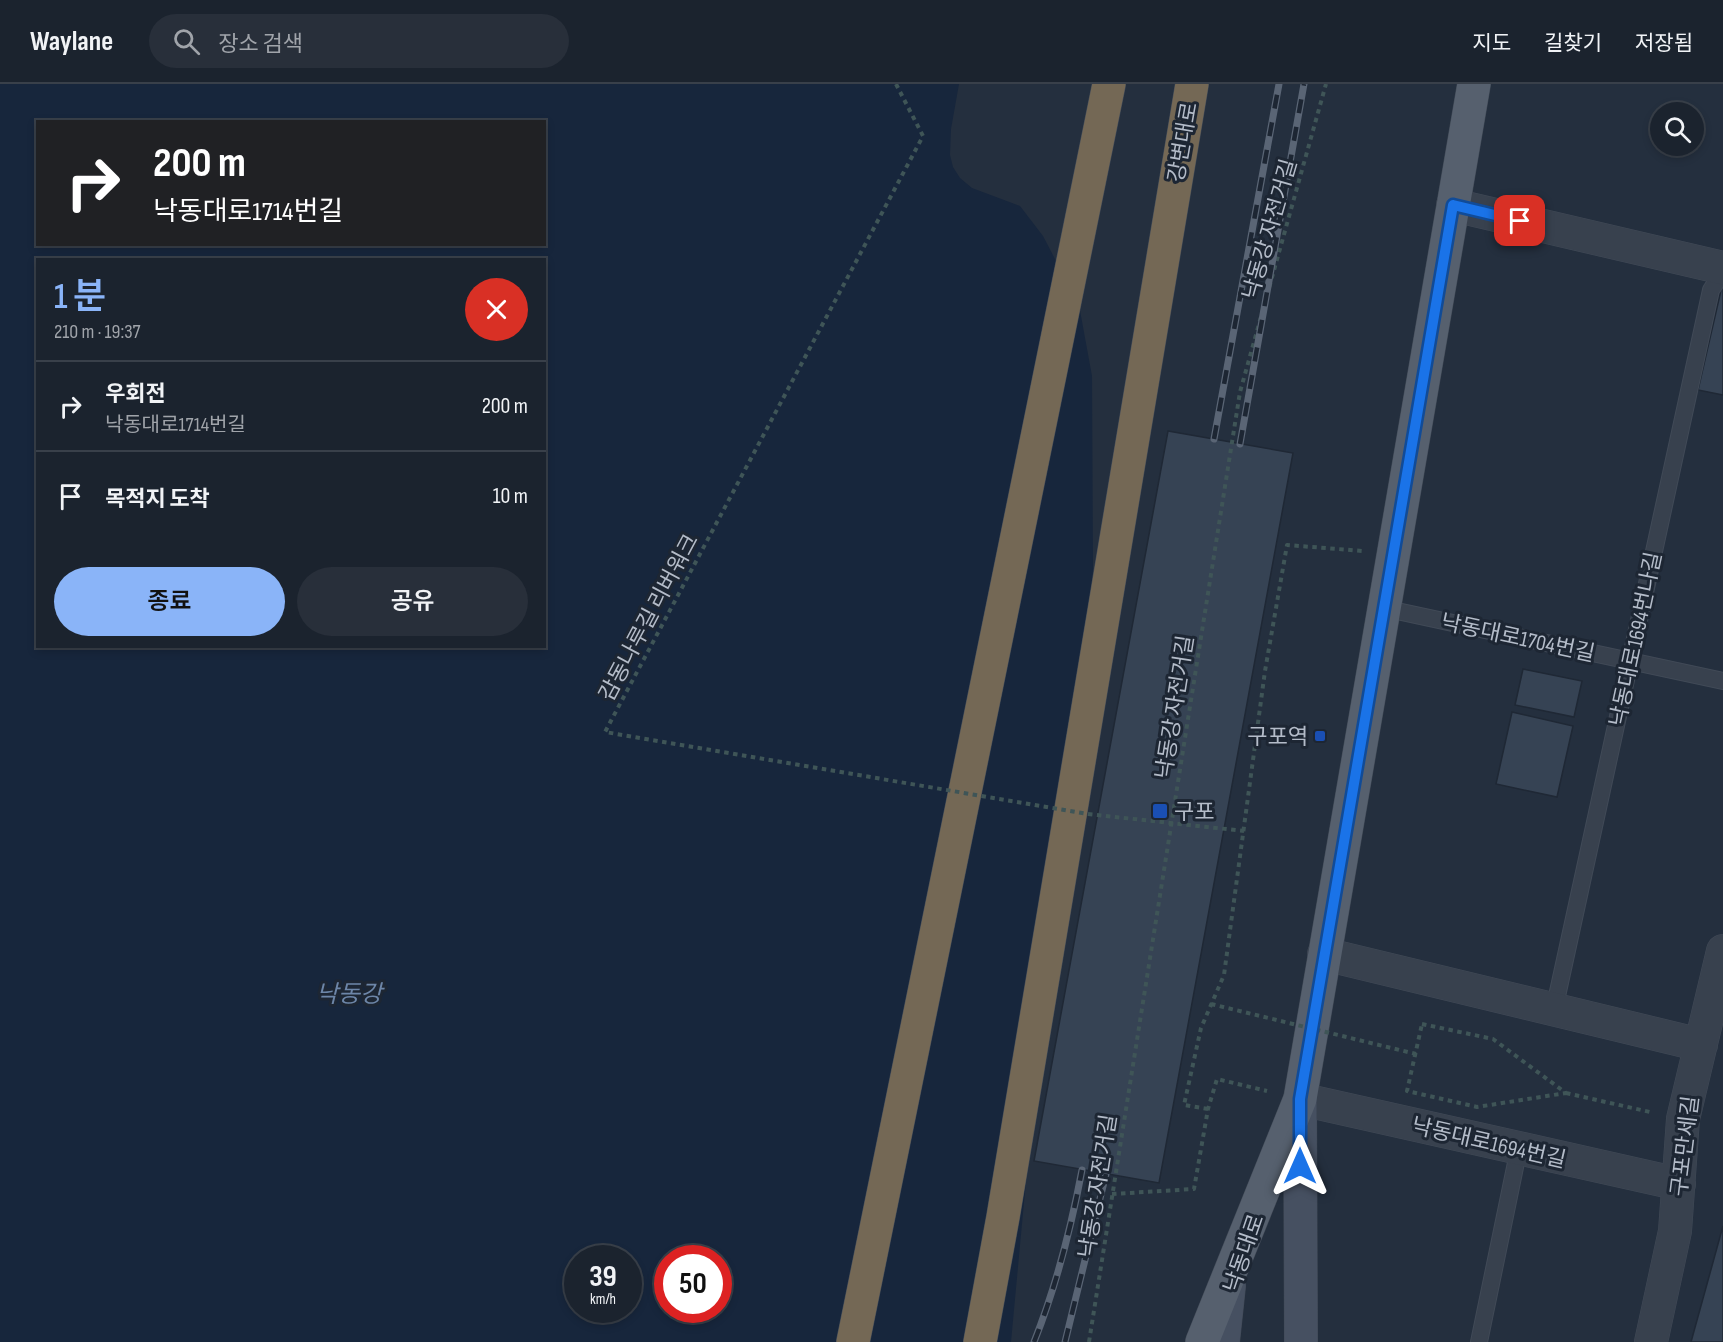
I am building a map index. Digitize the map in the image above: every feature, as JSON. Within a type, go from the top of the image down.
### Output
[{"type":"highway","points":[[853,1342],[1109,84]]},
{"type":"highway","name":"강변대로","points":[[980,1342],[1004,1218],[1192,84]]},
{"type":"main road","name":"낙동대로","points":[[1301,1342],[1300,1099],[1474,84]]},
{"type":"main road","name":"낙동대로","points":[[1223,1342],[1227,1290],[1300,1099]]},
{"type":"main road","points":[[1202,1342],[1300,1099]]},
{"type":"street","points":[[1453,205],[1723,270]]},
{"type":"street","name":"구포만세길","points":[[1651,1342],[1675,1231],[1683,1119],[1723,951]]},
{"type":"street","points":[[1324,954],[1701,1045]]},
{"type":"street","name":"낙동대로1694번길","points":[[1300,1099],[1678,1184]]},
{"type":"lane","name":"낙동대로1694번나길","points":[[1554,1010],[1711,290],[1723,270]]},
{"type":"lane","name":"낙동대로1704번길","points":[[1383,608],[1723,681]]},
{"type":"lane","points":[[1479,1342],[1519,1148]]},
{"type":"path","name":"감동나루길 리버워크","points":[[896,84],[923,136],[605,732],[1088,814],[1244,831]]},
{"type":"path","name":"낙동강 자전거길","points":[[1089,1342],[1240,392],[1326,84]]},
{"type":"path","points":[[1208,1109],[1184,1105],[1201,1028],[1224,975],[1265,671],[1287,545],[1393,553]]},
{"type":"path","points":[[1211,1004],[1416,1054]]},
{"type":"path","points":[[1407,1091],[1422,1024],[1493,1039],[1566,1093]]},
{"type":"path","points":[[1112,1194],[1194,1189],[1208,1109],[1217,1079],[1300,1099]]},
{"type":"path","points":[[1477,1107],[1566,1093],[1683,1119]]},
{"type":"water","name":"낙동강","points":[[0,84],[959,84],[951,129],[950,155],[953,167],[960,178],[972,188],[1020,206],[1043,236],[1079,305],[1092,376],[1093,570],[1048,1017],[1027,1170],[1011,1342],[0,1342]]},
{"type":"building","points":[[1723,286],[1723,395],[1698,390]]},
{"type":"building","points":[[1168,431],[1293,453],[1159,1183],[1034,1161]]},
{"type":"building","points":[[1523,669],[1582,681],[1574,717],[1515,705]]},
{"type":"building","points":[[1512,712],[1573,726],[1557,797],[1496,784]]},
{"type":"building","points":[[1723,1226],[1723,1342],[1691,1342]]},
{"type":"railway","points":[[1214,439],[1279,84]]},
{"type":"railway","points":[[1240,444],[1304,84]]},
{"type":"railway","points":[[1034,1342],[1062,1257],[1082,1170]]},
{"type":"railway","points":[[1065,1342],[1106,1174]]},
{"type":"place","name":"구포역","points":[[1320,736]]},
{"type":"place","name":"구포","points":[[1160,811]]},
{"type":"route","points":[[1300,1166],[1300,1099],[1453,205],[1520,221]]}]
